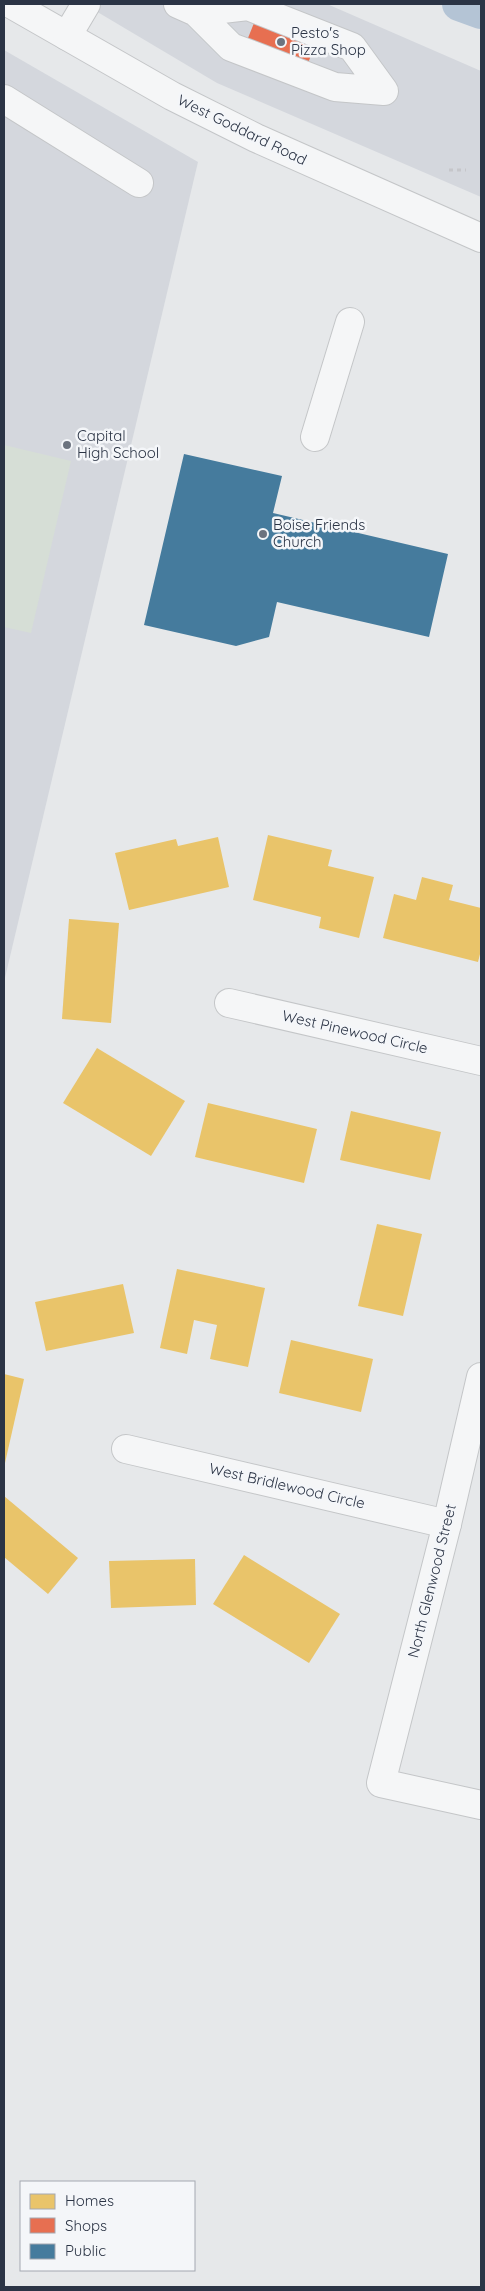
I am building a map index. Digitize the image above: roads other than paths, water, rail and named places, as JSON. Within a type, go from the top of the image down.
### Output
[{"type":"street","name":"West Goddard Road","points":[[11,4],[172,96],[256,138],[481,238]]},
{"type":"street","points":[[67,36],[86,4]]},
{"type":"street","points":[[248,6],[352,46],[384,91],[335,87],[231,47],[187,8],[248,6]]},
{"type":"street","points":[[4,99],[139,183]]},
{"type":"street","points":[[315,437],[350,322]]},
{"type":"street","name":"West Pinewood Circle","points":[[229,1003],[481,1061]]},
{"type":"street","name":"North Glenwood Street","points":[[481,1377],[448,1524],[381,1783],[481,1805]]},
{"type":"street","name":"West Bridlewood Circle","points":[[126,1449],[448,1524]]},
{"type":"waterway","points":[[459,4],[481,12]]},
{"type":"place","name":"Pesto's Pizza Shop","points":[[281,42]]},
{"type":"place","name":"Capital High School","points":[[67,445]]},
{"type":"place","name":"Boise Friends Church","points":[[263,534]]}]
